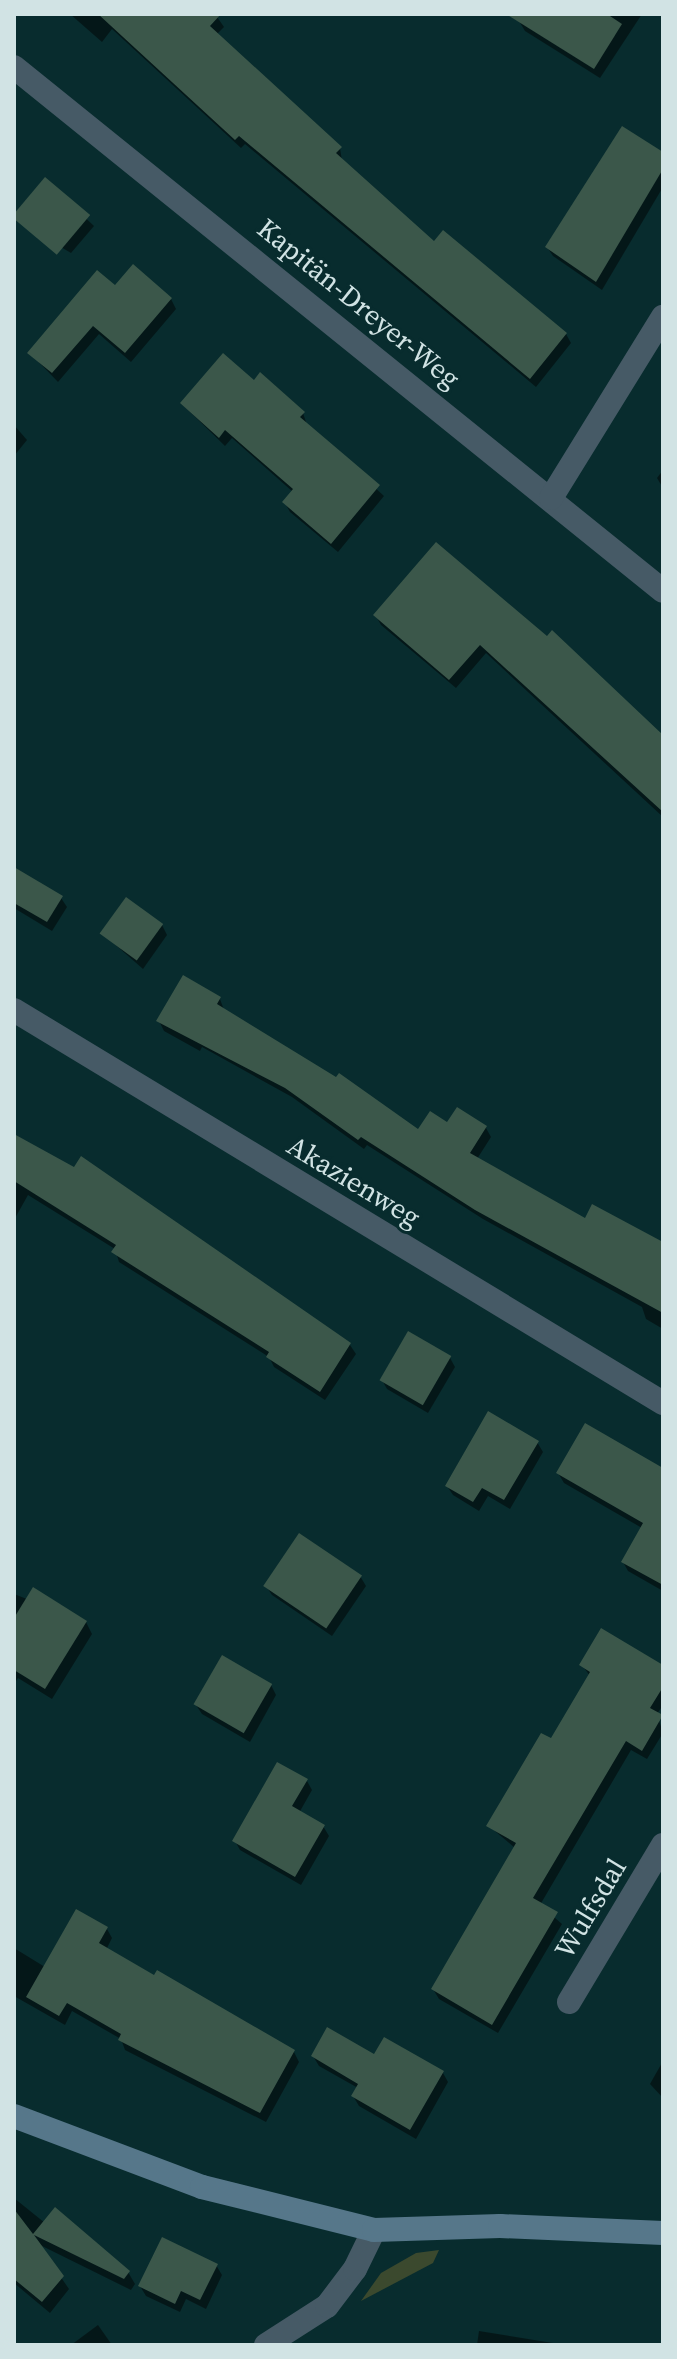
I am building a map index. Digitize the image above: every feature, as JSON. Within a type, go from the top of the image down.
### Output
[{"type":"street","name":"Kapitän-Dreyer-Weg","points":[[14,67],[663,591]]},
{"type":"street","points":[[551,498],[663,317]]},
{"type":"street","name":"Akazienweg","points":[[14,1010],[663,1403]]},
{"type":"street","name":"Wulfsdal","points":[[569,2002],[663,1845]]},
{"type":"street","points":[[14,2116],[202,2187],[374,2230],[490,2225],[663,2233]]},
{"type":"street","points":[[266,2345],[327,2306],[355,2269],[374,2230]]},
{"type":"green space","points":[[439,2250],[433,2263],[361,2301],[381,2273],[416,2253]]},
{"type":"building","points":[[98,14],[221,14],[210,26],[342,147],[336,153],[434,241],[443,230],[567,333],[530,379],[239,136],[235,140]]},
{"type":"building","points":[[506,14],[607,14],[622,24],[594,69]]},
{"type":"building","points":[[622,126],[663,152],[663,169],[596,282],[545,247]]},
{"type":"building","points":[[45,177],[90,215],[57,255],[14,219],[14,214]]},
{"type":"building","points":[[133,264],[172,298],[125,353],[93,326],[52,373],[27,353],[97,270],[115,285]]},
{"type":"building","points":[[223,353],[254,380],[260,372],[305,412],[300,417],[380,485],[331,544],[282,502],[293,489],[225,430],[219,438],[180,403]]},
{"type":"building","points":[[436,542],[547,636],[552,630],[663,735],[663,812],[480,645],[449,680],[373,615]]},
{"type":"building","points":[[14,867],[63,896],[47,922],[14,903]]},
{"type":"building","points":[[126,897],[163,924],[137,960],[100,933]]},
{"type":"building","points":[[183,975],[221,997],[217,1004],[336,1077],[339,1073],[418,1129],[430,1111],[447,1122],[457,1107],[487,1126],[470,1153],[585,1218],[592,1204],[663,1242],[663,1313],[475,1210],[361,1137],[358,1140],[285,1088],[156,1021]]},
{"type":"building","points":[[14,1134],[74,1167],[81,1156],[351,1343],[320,1392],[266,1357],[269,1352],[111,1252],[116,1245],[14,1181]]},
{"type":"building","points":[[408,1331],[451,1356],[423,1405],[380,1380]]},
{"type":"building","points":[[488,1411],[539,1441],[504,1500],[482,1488],[473,1502],[445,1486]]},
{"type":"building","points":[[585,1423],[663,1468],[663,1585],[621,1562],[643,1523],[556,1473]]},
{"type":"building","points":[[299,1533],[362,1575],[326,1629],[263,1586]]},
{"type":"building","points":[[33,1587],[87,1621],[45,1689],[14,1670],[14,1618]]},
{"type":"building","points":[[601,1628],[663,1665],[663,1687],[650,1708],[663,1715],[642,1751],[626,1741],[533,1898],[558,1912],[492,2025],[431,1989],[516,1843],[486,1826],[541,1733],[551,1738],[590,1672],[579,1665]]},
{"type":"building","points":[[222,1655],[272,1684],[244,1733],[194,1704]]},
{"type":"building","points":[[277,1762],[308,1779],[292,1806],[325,1825],[295,1877],[232,1841]]},
{"type":"building","points":[[76,1909],[108,1927],[99,1943],[154,1975],[157,1970],[295,2050],[260,2113],[118,2040],[121,2034],[67,2003],[59,2016],[26,1997]]},
{"type":"building","points":[[327,2027],[374,2054],[384,2037],[444,2071],[410,2130],[351,2096],[358,2084],[311,2056]]},
{"type":"building","points":[[55,2207],[130,2271],[124,2279],[34,2235],[64,2276],[42,2302],[14,2279],[14,2209],[33,2234]]},
{"type":"building","points":[[162,2237],[218,2264],[200,2300],[181,2291],[175,2304],[138,2286]]}]
